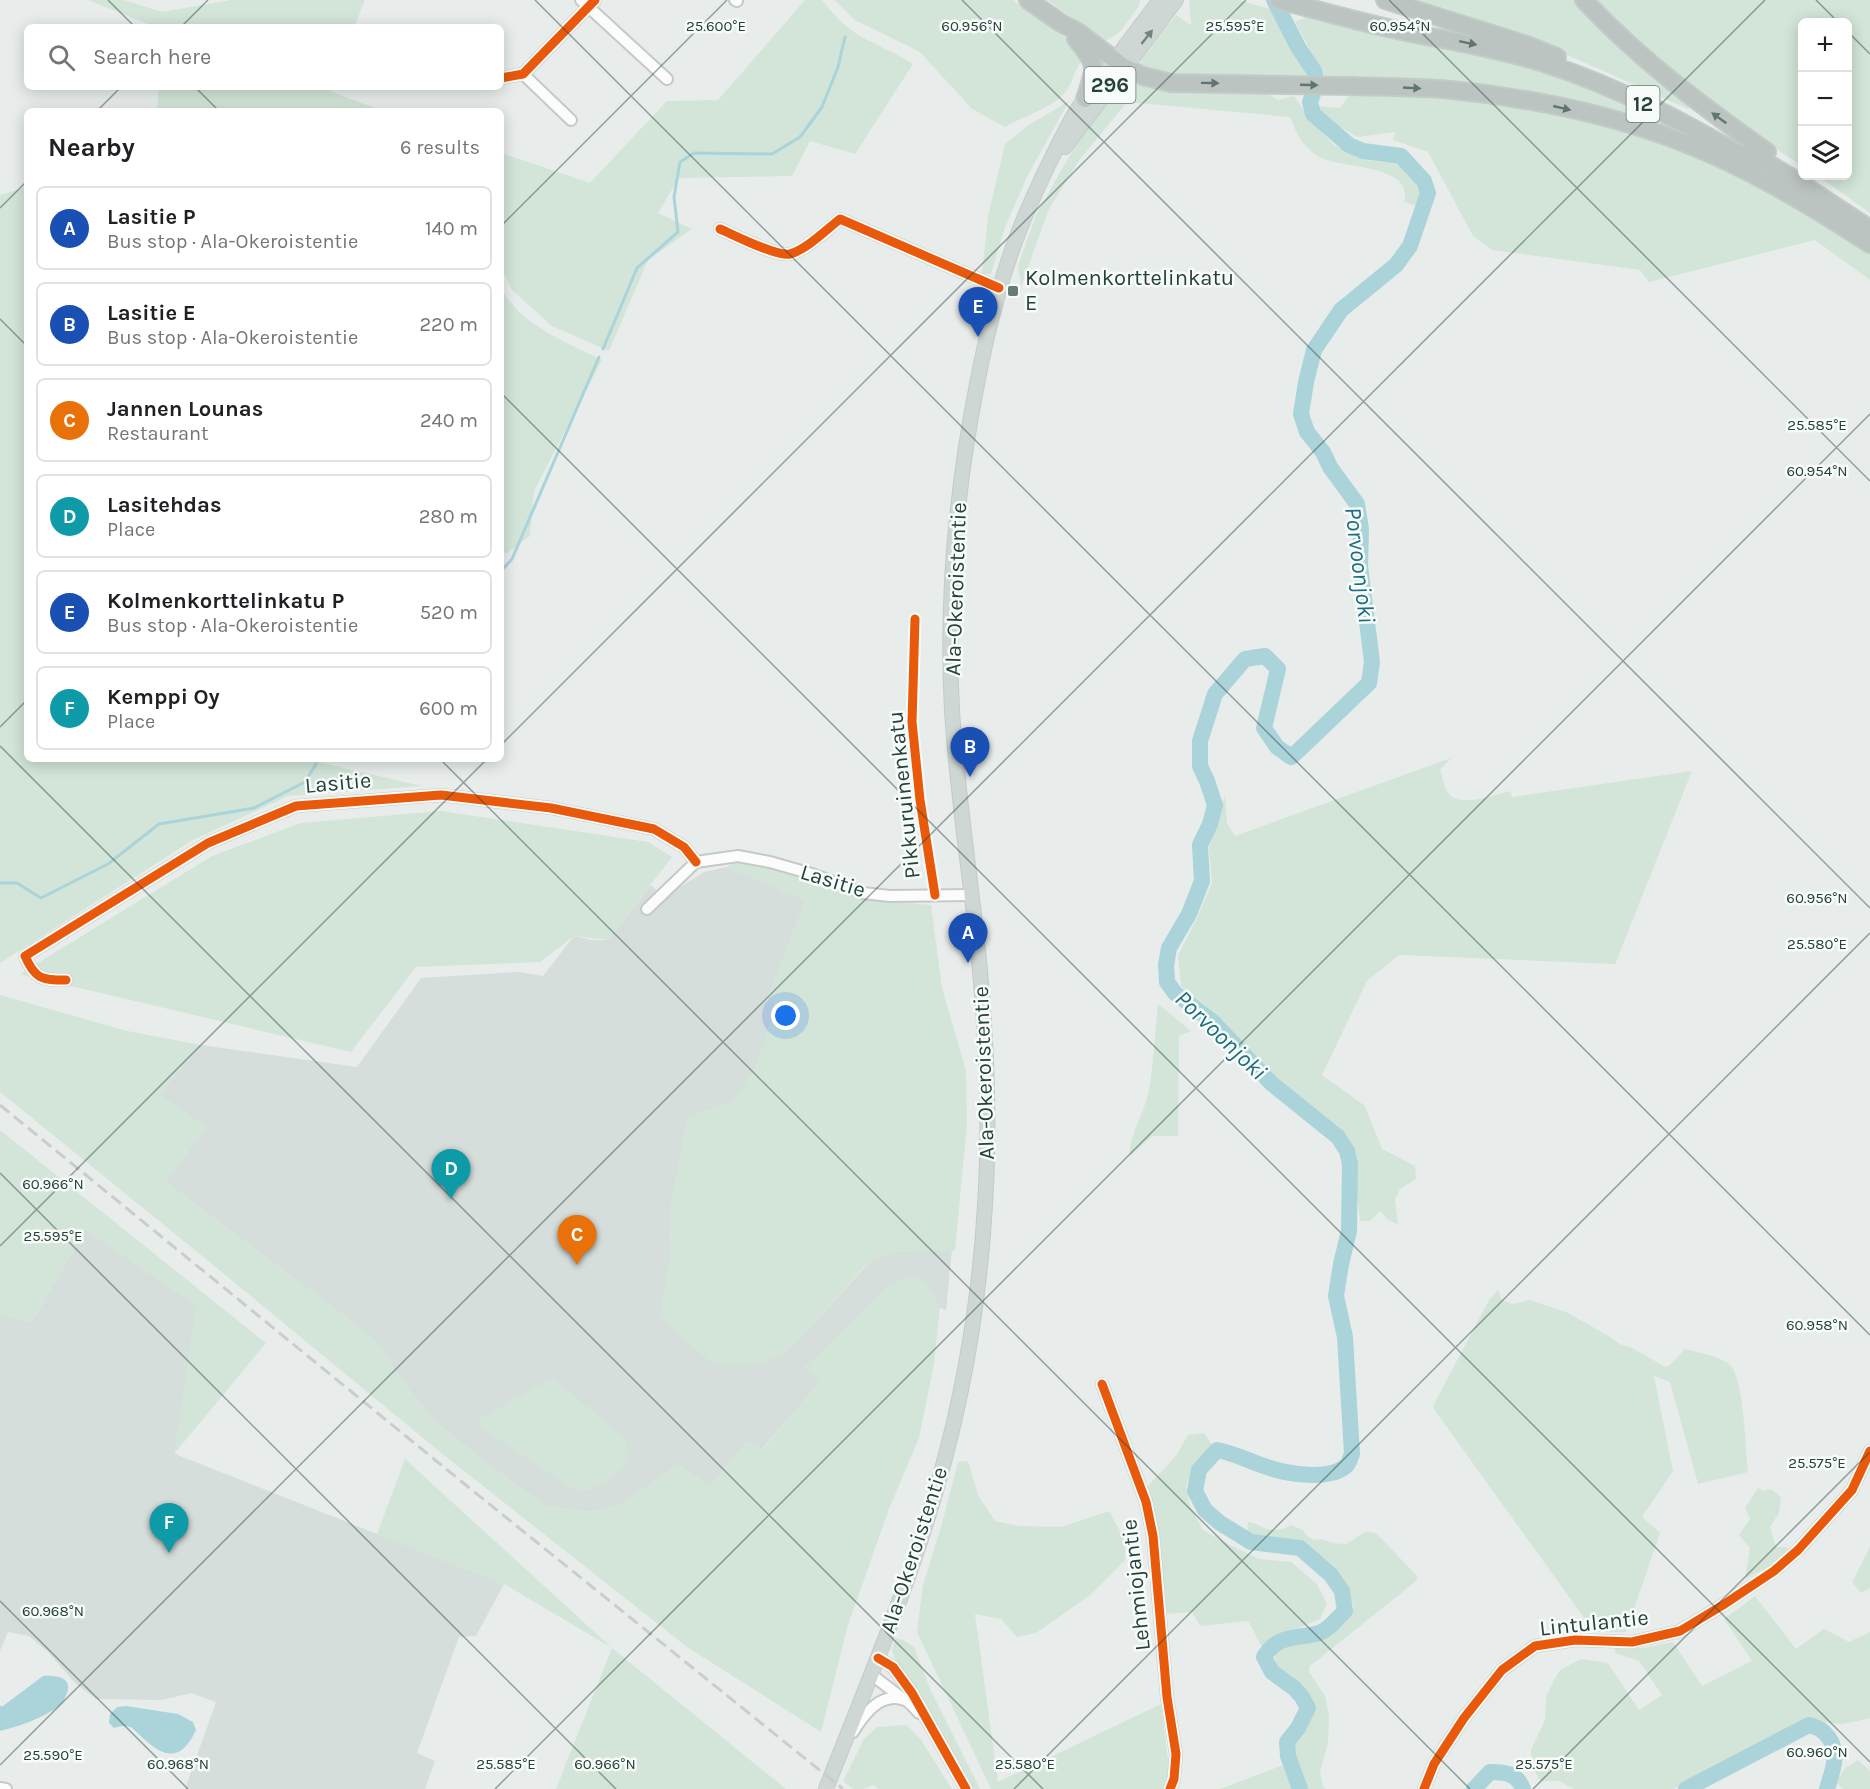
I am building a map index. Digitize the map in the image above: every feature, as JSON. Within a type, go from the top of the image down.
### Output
[{"type":"highway","points":[[1028,0],[1078,32],[1119,64],[1143,76],[1171,83],[1442,90],[1554,105],[1646,130],[1682,142],[1755,175],[1799,198],[1870,241]]},
{"type":"highway","name":"12","points":[[1279,0],[1414,33],[1471,44],[1542,63],[1584,78],[1714,140],[1799,191],[1870,241]]},
{"type":"highway","name":"12","points":[[1385,0],[1527,45],[1628,88],[1711,130],[1794,179],[1870,229]]},
{"type":"highway","points":[[1584,0],[1618,36],[1671,82],[1870,224]]},
{"type":"highway","points":[[1061,23],[1090,55],[1093,62],[1094,73],[1085,99]]},
{"type":"main road","name":"Ala-Okeroistentie","points":[[1048,168],[1119,64],[1170,1]]},
{"type":"main road","name":"Ala-Okeroistentie","points":[[826,1789],[872,1675],[917,1551],[940,1476],[963,1377],[978,1284],[985,1206],[987,1052],[952,711],[951,614],[953,563],[962,469],[971,412],[999,288],[1021,225],[1072,118],[1085,99],[1119,64]]},
{"type":"street","points":[[504,77],[523,74],[589,2],[667,79]]},
{"type":"street","points":[[523,74],[571,120]]},
{"type":"street","points":[[720,229],[754,244],[788,254],[799,250],[840,219],[999,288]]},
{"type":"street","name":"Lasitie","points":[[66,980],[47,980],[32,972],[25,956],[208,843],[296,806],[441,795],[551,808],[654,829],[684,848],[696,862],[738,856],[813,874],[863,893],[972,895]]},
{"type":"street","points":[[647,909],[696,862]]},
{"type":"street","name":"Lehmiojantie","points":[[1102,1384],[1146,1502],[1153,1536],[1167,1697],[1176,1754],[1174,1779],[1170,1789]]},
{"type":"street","name":"Lintulantie","points":[[1424,1789],[1434,1764],[1464,1718],[1502,1670],[1535,1646],[1575,1640],[1632,1642],[1680,1631],[1774,1571],[1798,1550],[1852,1490],[1870,1451]]},
{"type":"street","points":[[878,1658],[893,1667],[912,1693],[966,1789]]},
{"type":"street","points":[[872,1675],[906,1701],[927,1722]]},
{"type":"street","points":[[845,1744],[873,1706],[887,1698],[906,1701]]},
{"type":"street","points":[[0,1788],[6,1789]]},
{"type":"shaded area","points":[[727,867],[806,900],[767,1000],[778,1006],[753,1073],[735,1100],[688,1118],[671,1206],[670,1258],[660,1317],[781,1355],[809,1329],[873,1258],[893,1252],[952,1250],[946,1310],[940,1308],[919,1275],[805,1367],[821,1381],[762,1449],[747,1442],[710,1486],[678,1465],[620,1505],[592,1512],[546,1506],[486,1463],[439,1425],[406,1386],[375,1340],[166,1182],[159,1094],[201,1045],[357,1067],[421,978],[518,972],[543,976],[574,936],[592,940],[608,940],[651,885],[664,897],[704,872]]},
{"type":"shaded area","points":[[85,1229],[197,1306],[175,1454],[504,1584],[476,1636],[459,1637],[417,1753],[435,1761],[425,1789],[185,1789],[216,1702],[191,1693],[162,1700],[96,1699],[75,1683],[48,1652],[29,1636],[8,1632],[0,1651],[0,1314],[32,1322]]},
{"type":"green space","points":[[88,0],[124,0],[162,12],[231,0],[365,0],[355,24],[148,24]]},
{"type":"green space","points":[[805,0],[822,0],[851,30],[913,64],[855,154],[810,141],[792,176],[679,178],[658,213],[692,229],[648,260],[609,351],[552,326],[512,290],[504,273],[504,154],[590,183],[667,101],[718,100]]},
{"type":"green space","points":[[834,0],[1013,0],[1070,41],[1086,57],[1078,66],[1064,94],[1044,108],[1005,127],[972,109],[920,52],[855,20]]},
{"type":"green space","points":[[1047,0],[1140,0],[1139,6],[1120,32],[1105,41]]},
{"type":"green space","points":[[1189,0],[1239,0],[1273,10],[1306,76],[1176,76],[1151,71],[1140,64],[1140,59],[1176,15],[1191,25]]},
{"type":"green space","points":[[1419,0],[1577,0],[1691,105],[1688,109],[1522,36]]},
{"type":"green space","points":[[1594,0],[1870,0],[1870,213],[1824,180],[1852,180],[1852,18],[1798,18],[1798,163],[1693,89],[1617,24]]},
{"type":"green space","points":[[1308,16],[1482,52],[1584,84],[1703,143],[1551,98],[1449,81],[1324,75],[1295,22]]},
{"type":"green space","points":[[1133,84],[1161,88],[1265,92],[1278,100],[1294,96],[1309,118],[1334,145],[1366,160],[1398,164],[1414,179],[1422,199],[1418,206],[1404,202],[1404,189],[1398,180],[1372,169],[1326,160],[1316,155],[1303,143],[1290,117],[1127,102],[1078,162],[1048,211],[1021,287],[1018,266],[1036,215],[1071,153],[1107,102],[1120,90]]},
{"type":"green space","points":[[159,90],[330,90],[375,108],[157,108]]},
{"type":"green space","points":[[1350,94],[1445,99],[1538,111],[1631,133],[1676,147],[1720,164],[1758,183],[1870,251],[1870,280],[1815,240],[1649,282],[1640,270],[1492,250],[1473,236],[1428,152],[1393,140],[1396,132],[1358,137],[1322,117],[1317,106],[1340,108]]},
{"type":"green space","points":[[1069,101],[1028,175],[1005,227],[991,274],[982,274],[988,216],[1005,144],[1027,126]]},
{"type":"green space","points":[[24,188],[24,762],[318,762],[422,786],[288,796],[193,840],[0,963],[0,195]]},
{"type":"green space","points":[[504,292],[519,312],[531,322],[602,360],[534,491],[530,536],[507,553],[504,552]]},
{"type":"green space","points":[[1451,758],[1440,770],[1449,794],[1461,800],[1478,799],[1510,791],[1512,797],[1692,771],[1615,964],[1399,955],[1367,981],[1322,1075],[1365,1106],[1382,1149],[1415,1166],[1416,1179],[1400,1189],[1395,1199],[1398,1225],[1387,1219],[1380,1211],[1370,1221],[1360,1221],[1352,1147],[1343,1132],[1275,1078],[1181,986],[1178,955],[1212,883],[1209,848],[1225,795],[1227,823],[1235,836]]},
{"type":"green space","points":[[441,811],[648,842],[672,857],[608,940],[574,936],[540,962],[416,967],[351,1052],[20,974],[212,856],[301,823]]},
{"type":"green space","points":[[737,861],[769,868],[861,899],[931,905],[942,988],[966,1071],[967,1123],[955,1251],[893,1252],[876,1257],[862,1269],[809,1329],[781,1355],[760,1364],[713,1364],[660,1317],[670,1258],[671,1206],[688,1118],[734,1100],[753,1073],[777,1006],[767,1000],[806,900],[727,867]]},
{"type":"green space","points":[[0,995],[127,1031],[201,1045],[159,1094],[207,1127],[166,1182],[293,1278],[314,1291],[375,1340],[406,1386],[439,1425],[486,1463],[546,1506],[592,1512],[620,1505],[678,1465],[710,1486],[747,1442],[763,1449],[820,1381],[805,1367],[891,1283],[919,1275],[940,1308],[934,1364],[919,1438],[889,1509],[848,1625],[821,1732],[687,1647],[440,1452],[0,1092]]},
{"type":"green space","points":[[1158,1004],[1191,1031],[1179,1036],[1178,1136],[1152,1136],[1130,1156],[1134,1132],[1149,1089]]},
{"type":"green space","points":[[0,1130],[266,1343],[174,1454],[196,1306],[85,1229],[32,1322],[0,1314]]},
{"type":"green space","points":[[1498,1290],[1502,1300],[1512,1304],[1530,1300],[1566,1312],[1620,1344],[1666,1367],[1685,1349],[1719,1358],[1729,1364],[1734,1371],[1741,1398],[1748,1472],[1698,1484],[1670,1382],[1654,1376],[1673,1471],[1642,1517],[1660,1533],[1626,1632],[1587,1632],[1590,1626],[1433,1406],[1489,1300]]},
{"type":"green space","points":[[550,1380],[564,1387],[625,1439],[630,1456],[626,1464],[608,1481],[588,1491],[573,1488],[561,1481],[480,1427],[478,1423],[480,1418]]},
{"type":"green space","points":[[1204,1433],[1212,1445],[1193,1468],[1186,1486],[1190,1506],[1203,1530],[1259,1559],[1291,1562],[1317,1584],[1327,1604],[1320,1619],[1275,1638],[1262,1647],[1248,1621],[1200,1626],[1192,1612],[1167,1614],[1156,1518],[1146,1488],[1176,1456],[1188,1435]]},
{"type":"green space","points":[[405,1459],[612,1648],[504,1584],[377,1534]]},
{"type":"green space","points":[[968,1461],[978,1495],[995,1521],[1019,1526],[1061,1527],[1109,1511],[1125,1540],[1125,1560],[1090,1595],[1036,1633],[1017,1637],[1001,1619],[975,1614],[998,1782],[1161,1704],[1170,1777],[1164,1789],[991,1789],[917,1632],[923,1585],[958,1462]]},
{"type":"green space","points":[[1758,1488],[1764,1491],[1771,1489],[1781,1497],[1779,1513],[1770,1527],[1776,1547],[1787,1547],[1788,1551],[1771,1565],[1745,1579],[1750,1548],[1739,1535],[1750,1519],[1745,1508]]},
{"type":"green space","points":[[1248,1522],[1270,1530],[1291,1525],[1303,1530],[1314,1540],[1322,1539],[1333,1543],[1346,1544],[1367,1531],[1377,1534],[1418,1577],[1415,1582],[1310,1666],[1309,1672],[1325,1696],[1329,1716],[1328,1743],[1320,1771],[1323,1786],[1326,1789],[1307,1789],[1294,1744],[1303,1735],[1313,1709],[1307,1692],[1277,1669],[1274,1652],[1320,1637],[1354,1608],[1349,1594],[1333,1568],[1304,1546],[1247,1535]]},
{"type":"green space","points":[[1870,1547],[1870,1588],[1861,1593],[1852,1582]]},
{"type":"green space","points":[[1755,1596],[1796,1649],[1824,1629],[1849,1642],[1870,1632],[1870,1718],[1843,1724],[1808,1721],[1674,1789],[1574,1789],[1559,1781],[1540,1781],[1531,1764],[1531,1750],[1545,1720],[1546,1697],[1560,1670],[1581,1659],[1608,1663],[1639,1710],[1662,1695],[1639,1661],[1615,1653],[1615,1648],[1643,1648],[1673,1642],[1702,1686],[1752,1661],[1724,1619]]},
{"type":"green space","points":[[895,1638],[914,1647],[930,1689],[980,1789],[974,1789],[897,1665],[892,1650]]},
{"type":"green space","points":[[612,1648],[786,1789],[556,1789]]},
{"type":"green space","points":[[907,1725],[921,1740],[952,1789],[878,1789],[874,1785],[863,1789],[853,1789],[843,1781],[864,1739],[877,1727]]},
{"type":"green space","points":[[1858,1760],[1870,1771],[1870,1789],[1843,1789],[1836,1782],[1845,1768]]},
{"type":"green space","points":[[1283,1765],[1292,1789],[1220,1789]]},
{"type":"water","points":[[43,1676],[65,1680],[68,1688],[63,1702],[39,1718],[0,1731],[0,1706]]},
{"type":"water","points":[[126,1706],[178,1714],[193,1722],[196,1730],[181,1751],[173,1753],[156,1749],[131,1727],[114,1728],[109,1723],[110,1714],[117,1707]]},
{"type":"waterway","name":"Porvoonjoki","points":[[1274,0],[1298,47],[1314,71],[1317,83],[1310,102],[1313,114],[1349,145],[1363,151],[1401,156],[1424,181],[1428,193],[1410,246],[1396,265],[1341,310],[1314,350],[1301,414],[1307,432],[1357,504],[1361,529],[1360,566],[1372,662],[1369,683],[1291,757],[1277,747],[1264,728],[1278,669],[1265,656],[1245,659],[1215,694],[1200,741],[1200,766],[1215,805],[1210,824],[1200,845],[1202,881],[1189,914],[1169,948],[1166,965],[1167,982],[1175,993],[1213,1022],[1271,1083],[1338,1137],[1347,1151],[1350,1164],[1349,1231],[1336,1296],[1345,1337],[1352,1454],[1349,1462],[1339,1471],[1307,1475],[1275,1470],[1217,1450],[1199,1470],[1195,1491],[1205,1510],[1220,1523],[1251,1542],[1300,1548],[1331,1575],[1342,1591],[1345,1611],[1330,1626],[1319,1633],[1275,1644],[1264,1657],[1272,1672],[1294,1688],[1308,1708],[1298,1728],[1287,1742],[1288,1756],[1300,1789]]},
{"type":"waterway","points":[[603,349],[637,268],[678,232],[674,197],[680,162],[694,153],[772,154],[800,137],[822,107],[838,67],[845,37]]},
{"type":"waterway","points":[[504,568],[512,559],[599,357]]},
{"type":"waterway","points":[[0,883],[17,883],[41,898],[108,864],[159,824],[254,808],[305,782],[316,764]]},
{"type":"waterway","name":"Porvoonjoki","points":[[1686,1789],[1809,1725],[1822,1731],[1829,1738],[1834,1750],[1833,1770],[1827,1789]]},
{"type":"waterway","name":"Porvoonjoki","points":[[1474,1789],[1490,1772],[1510,1774],[1523,1789]]},
{"type":"railway","points":[[0,1105],[843,1789]]},
{"type":"cycle path","points":[[504,77],[523,74],[595,0]]},
{"type":"cycle path","points":[[720,229],[766,249],[790,254],[809,244],[840,219],[999,288]]},
{"type":"cycle path","name":"Pikkuruinenkatu","points":[[915,619],[912,722],[920,800],[935,895]]},
{"type":"cycle path","points":[[66,980],[40,977],[32,969],[25,956],[208,843],[296,806],[441,795],[551,808],[654,829],[684,847],[696,862]]},
{"type":"cycle path","points":[[1102,1384],[1146,1502],[1153,1536],[1167,1697],[1176,1754],[1174,1779],[1170,1789]]},
{"type":"cycle path","points":[[1424,1789],[1434,1764],[1464,1718],[1502,1670],[1535,1646],[1575,1640],[1632,1642],[1680,1631],[1774,1571],[1798,1550],[1852,1490],[1870,1451]]},
{"type":"cycle path","points":[[878,1658],[893,1667],[912,1693],[966,1789]]},
{"type":"place","name":"Kolmenkorttelinkatu E","points":[[1013,291]]},
{"type":"place","name":"Kolmenkorttelinkatu P","points":[[978,337]]},
{"type":"place","name":"Lasitie E","points":[[970,777]]},
{"type":"place","name":"Lasitie P","points":[[968,963]]},
{"type":"place","name":"Lasitehdas","points":[[451,1199]]},
{"type":"place","name":"Jannen Lounas","points":[[577,1265]]},
{"type":"place","name":"Kemppi Oy","points":[[169,1553]]}]
